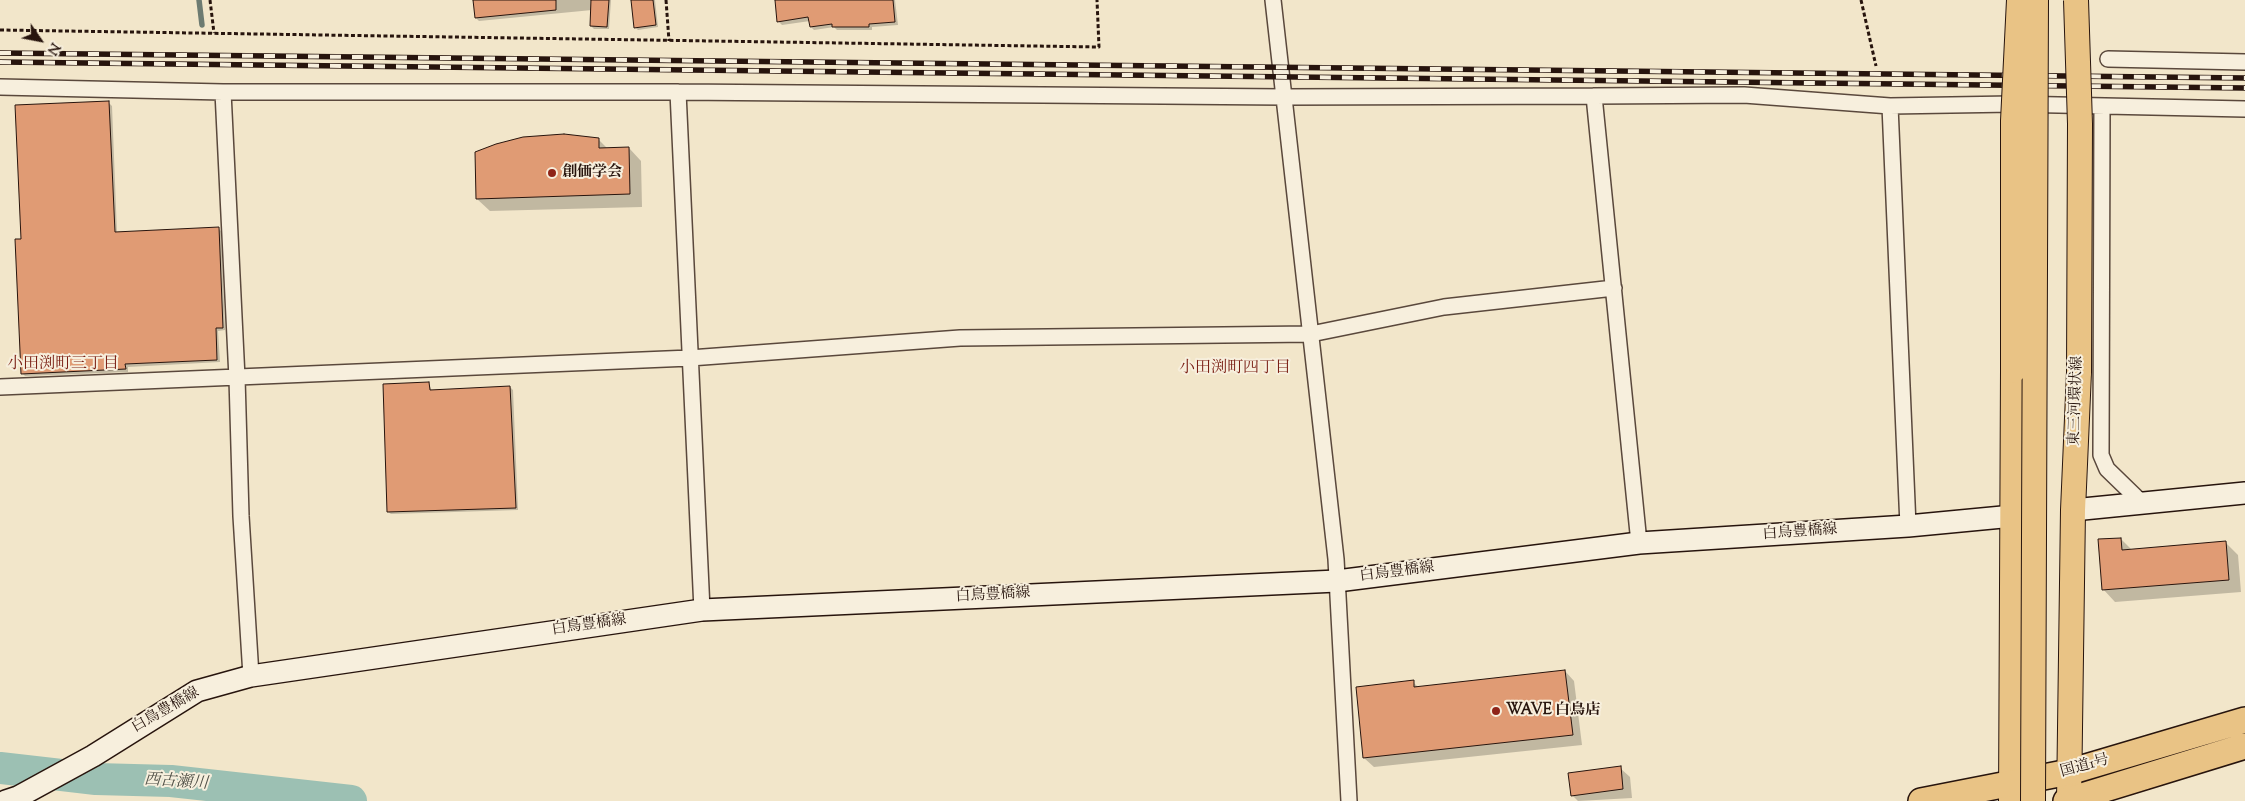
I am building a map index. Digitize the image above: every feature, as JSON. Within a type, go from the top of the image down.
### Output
[{"type":"highway","name":"国道1号","points":[[1921,801],[2011,793],[2069,772],[2245,720]]},
{"type":"highway","name":"国道1号","points":[[2068,801],[2245,746]]},
{"type":"main road","points":[[2011,793],[2013,120],[2019,0]]},
{"type":"main road","points":[[2033,801],[2036,0]]},
{"type":"main road","name":"東三河環状線","points":[[2068,801],[2072,510],[2079,372],[2080,124],[2076,0]]},
{"type":"main road","points":[[2072,510],[2245,493]]},
{"type":"main road","name":"白鳥豊橋線","points":[[12,799],[93,756],[197,691],[251,676],[702,610],[1337,581],[1640,543],[1908,526],[2012,516]]},
{"type":"street","points":[[1273,0],[1337,581],[1349,801]]},
{"type":"street","points":[[2108,58],[2245,62]]},
{"type":"street","points":[[0,87],[223,92],[678,92],[1284,97],[1744,95],[1890,106],[2012,104],[2245,109]]},
{"type":"street","points":[[223,92],[237,378],[241,516],[251,676]]},
{"type":"street","points":[[678,92],[702,610]]},
{"type":"street","points":[[1594,96],[1640,543]]},
{"type":"street","points":[[1890,106],[1908,526]]},
{"type":"street","points":[[2102,107],[2101,455],[2107,469],[2142,503]]},
{"type":"street","points":[[0,387],[690,358],[960,338],[1311,334],[1444,307],[1614,288]]},
{"type":"path","points":[[210,0],[214,33]]},
{"type":"path","points":[[666,0],[669,41]]},
{"type":"path","points":[[0,30],[1099,47],[1097,0]]},
{"type":"path","points":[[1861,0],[1876,66]]},
{"type":"building","points":[[473,0],[556,0],[556,10],[475,18]]},
{"type":"building","points":[[591,0],[609,0],[607,27],[590,26]]},
{"type":"building","points":[[631,0],[653,0],[656,25],[634,28]]},
{"type":"building","points":[[775,0],[893,0],[895,22],[869,24],[869,27],[832,27],[832,24],[810,27],[808,17],[777,22]]},
{"type":"building","points":[[109,101],[115,232],[219,227],[223,328],[216,328],[217,360],[125,364],[126,369],[21,374],[15,239],[21,239],[15,105]]},
{"type":"building","name":"創価学会","points":[[564,134],[599,138],[599,148],[629,147],[630,194],[476,199],[475,152],[523,137]]},
{"type":"building","points":[[429,382],[430,390],[510,386],[516,508],[387,512],[383,384]]},
{"type":"building","points":[[2121,538],[2122,550],[2226,541],[2229,580],[2102,590],[2098,539]]},
{"type":"building","name":"WAVE 白鳥店","points":[[1565,670],[1573,735],[1363,758],[1356,687],[1414,680],[1414,687]]},
{"type":"building","points":[[1621,766],[1623,789],[1571,796],[1568,773]]},
{"type":"waterway","points":[[199,0],[202,25]]},
{"type":"waterway","name":"西古瀬川","points":[[0,768],[96,779],[171,781],[351,801]]},
{"type":"railway","points":[[0,53],[2245,78]]},
{"type":"railway","points":[[0,62],[2245,88]]},
{"type":"place","name":"創価学会","points":[[552,173]]},
{"type":"place","name":"WAVE 白鳥店","points":[[1496,711]]},
{"type":"district","name":"小田渕町三丁目","points":[[63,365]]},
{"type":"district","name":"小田渕町四丁目","points":[[1235,369]]}]
